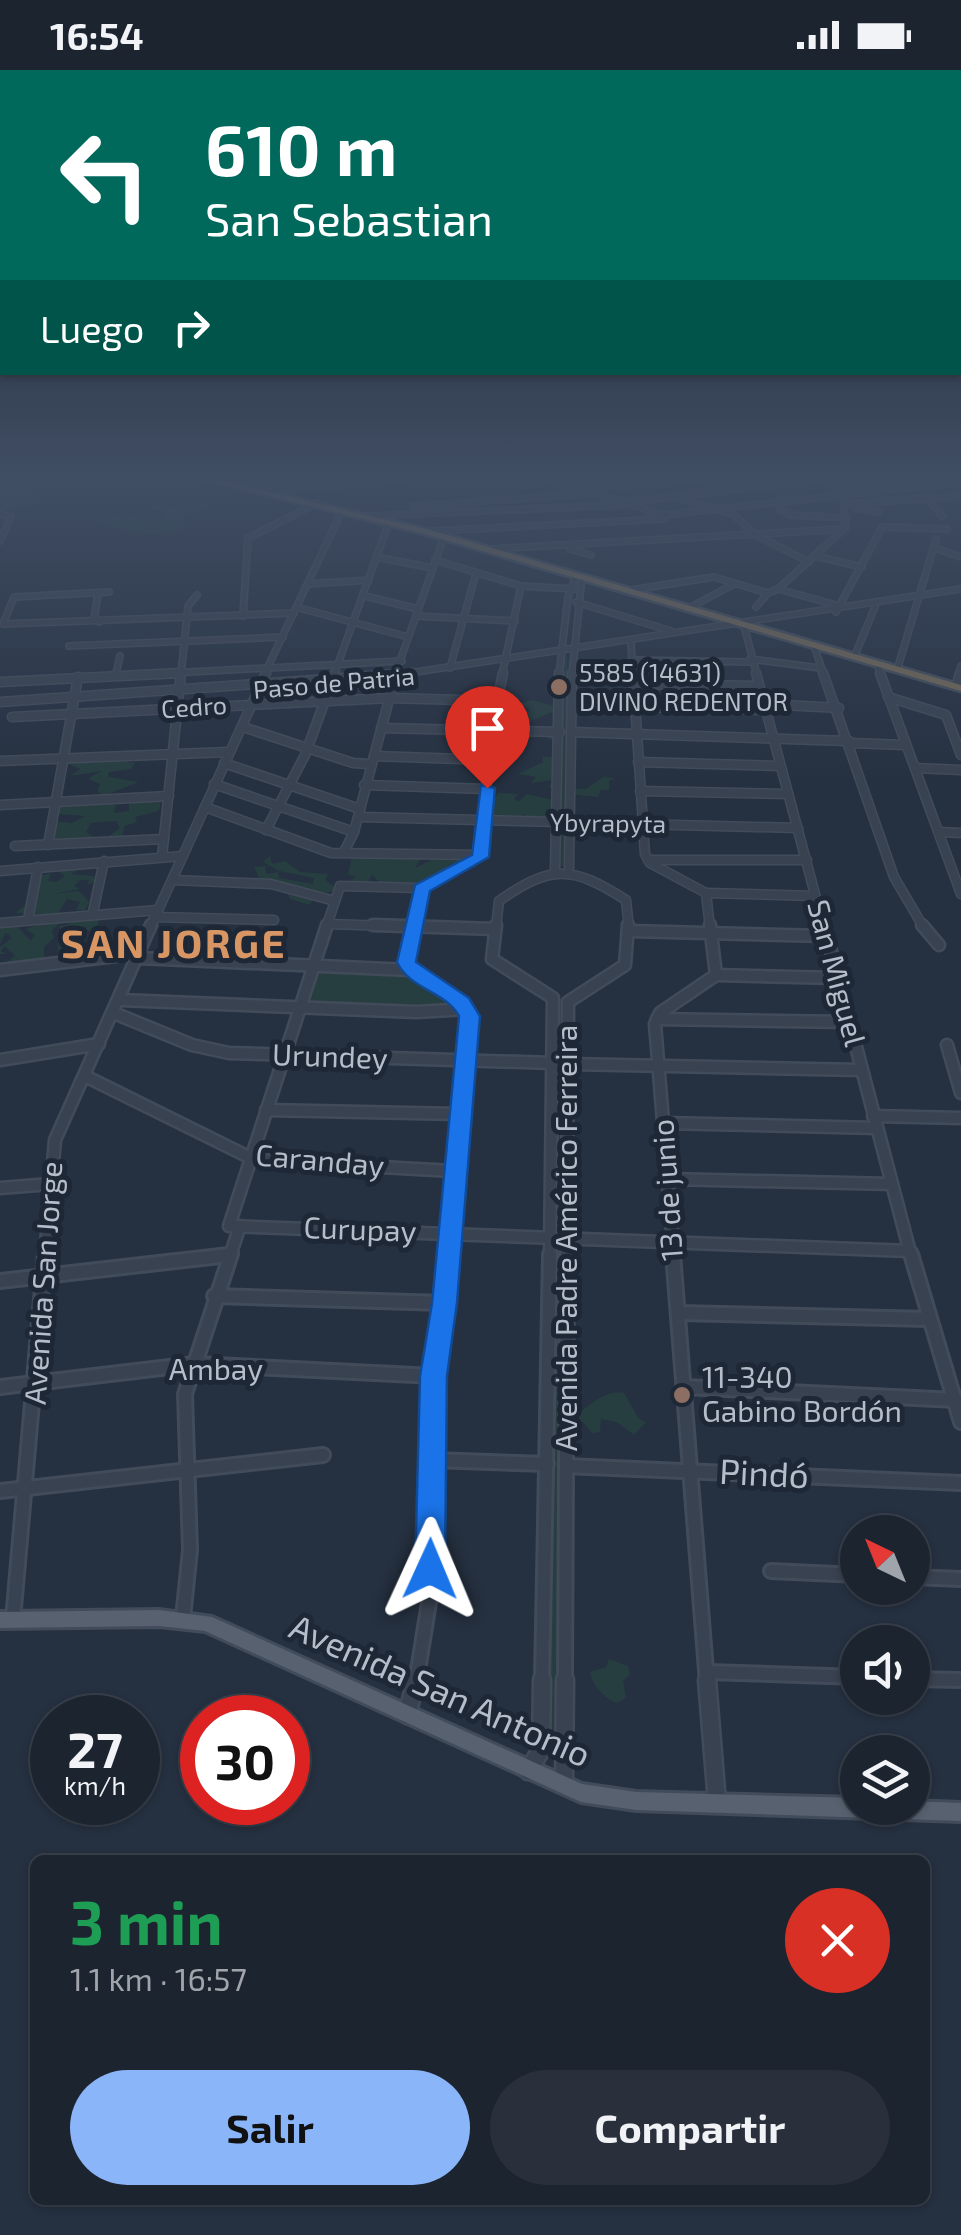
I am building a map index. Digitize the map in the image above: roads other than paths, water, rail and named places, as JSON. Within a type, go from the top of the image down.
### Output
[{"type":"highway","points":[[572,580],[958,686]]},
{"type":"highway","points":[[573,580],[631,590],[739,625],[958,686]]},
{"type":"main road","name":"Avenida San Antonio","points":[[7,1620],[183,1618],[228,1630],[528,1771],[610,1799],[840,1807]]},
{"type":"main road","name":"Avenida San Antonio","points":[[930,1811],[961,1812]]},
{"type":"street","points":[[244,616],[246,580]]},
{"type":"street","name":"Avenida San Jorge","points":[[7,1620],[28,1487],[55,1140],[228,752],[310,580]]},
{"type":"street","points":[[308,584],[369,580]]},
{"type":"street","points":[[266,830],[292,786],[370,580]]},
{"type":"street","points":[[344,852],[360,813],[394,678],[428,580]]},
{"type":"street","points":[[450,668],[474,580]]},
{"type":"street","points":[[500,580],[520,586],[578,582]]},
{"type":"street","points":[[631,590],[690,580]]},
{"type":"street","points":[[724,580],[768,594]]},
{"type":"street","points":[[756,607],[788,580]]},
{"type":"street","points":[[778,589],[836,609],[854,580]]},
{"type":"street","points":[[898,667],[926,580]]},
{"type":"street","points":[[568,868],[572,651],[578,582]]},
{"type":"street","points":[[555,869],[561,653],[578,582]]},
{"type":"street","points":[[691,607],[734,584]]},
{"type":"street","points":[[481,855],[491,730],[520,586]]},
{"type":"street","name":"Paso de Patria","points":[[0,702],[394,678],[961,591]]},
{"type":"street","points":[[109,592],[14,597],[3,624],[244,616],[295,610],[409,635]]},
{"type":"street","points":[[98,593],[94,620],[100,622]]},
{"type":"street","points":[[162,857],[188,606],[196,595]]},
{"type":"street","points":[[365,596],[417,613],[516,621]]},
{"type":"street","name":"Paso de Patria","points":[[836,609],[921,597]]},
{"type":"street","points":[[576,602],[679,633]]},
{"type":"street","points":[[855,655],[875,606]]},
{"type":"street","name":"San Miguel","points":[[739,625],[807,860],[910,1251],[958,1400],[961,1422]]},
{"type":"street","name":"Paso de Patria","points":[[572,651],[679,633]]},
{"type":"street","points":[[69,646],[283,637]]},
{"type":"street","points":[[631,644],[642,824],[648,860]]},
{"type":"street","points":[[814,646],[839,708],[894,877],[911,912],[939,945]]},
{"type":"street","points":[[116,674],[120,656]]},
{"type":"street","points":[[0,682],[402,660]]},
{"type":"street","points":[[631,660],[750,661],[820,668]]},
{"type":"street","name":"Paso de Patria","points":[[394,678],[503,662]]},
{"type":"street","points":[[877,664],[938,832],[956,867],[961,894]]},
{"type":"street","points":[[958,686],[961,666]]},
{"type":"street","points":[[48,845],[78,677]]},
{"type":"street","points":[[632,684],[758,686]]},
{"type":"street","name":"Cedro","points":[[12,717],[390,698],[496,701]]},
{"type":"street","points":[[888,698],[946,715],[961,755]]},
{"type":"street","points":[[634,707],[839,708]]},
{"type":"street","points":[[402,729],[406,717]]},
{"type":"street","points":[[243,727],[305,746],[372,760],[489,760]]},
{"type":"street","points":[[381,728],[560,732]]},
{"type":"street","points":[[571,732],[906,746]]},
{"type":"street","points":[[0,761],[173,750],[228,752]]},
{"type":"street","points":[[638,762],[779,766]]},
{"type":"street","name":"Ybyrapyta","points":[[224,763],[360,813],[798,828]]},
{"type":"street","points":[[915,768],[961,770]]},
{"type":"street","points":[[214,784],[354,832]]},
{"type":"street","points":[[364,785],[487,788]]},
{"type":"street","points":[[640,792],[788,794]]},
{"type":"street","points":[[0,805],[168,796]]},
{"type":"street","points":[[204,807],[331,853],[481,855]]},
{"type":"street","points":[[938,832],[961,833]]},
{"type":"street","points":[[15,846],[164,839]]},
{"type":"street","points":[[183,1618],[190,1550],[185,1394],[229,1255],[266,1110],[340,886],[421,888],[481,855]]},
{"type":"street","points":[[0,871],[183,856]]},
{"type":"street","points":[[648,860],[807,860]]},
{"type":"street","points":[[648,860],[706,892],[815,896]]},
{"type":"street","points":[[93,912],[104,861]]},
{"type":"street","points":[[28,920],[38,867]]},
{"type":"street","points":[[328,924],[495,929],[499,901],[555,869],[568,868],[626,900],[629,931],[825,936]]},
{"type":"street","points":[[173,880],[271,884],[335,901]]},
{"type":"street","points":[[410,970],[407,962],[421,888]]},
{"type":"street","points":[[706,892],[716,975]]},
{"type":"street","points":[[0,923],[93,912],[274,920]]},
{"type":"street","name":"Avenida Padre Américo Ferreira","points":[[495,929],[493,961],[553,998],[542,1750]]},
{"type":"street","name":"Avenida Padre Américo Ferreira","points":[[564,1786],[568,1002],[625,965],[629,931]]},
{"type":"street","points":[[0,970],[138,955],[410,970],[468,1009]]},
{"type":"street","points":[[656,1019],[716,975],[837,978]]},
{"type":"street","points":[[553,998],[572,997]]},
{"type":"street","points":[[120,1000],[468,1009]]},
{"type":"street","points":[[407,1716],[422,1662],[430,1596],[434,1376],[451,1233],[452,1171],[466,1062],[468,1009]]},
{"type":"street","name":"Urundey","points":[[114,1013],[202,1048],[284,1056],[552,1064]]},
{"type":"street","points":[[656,1019],[848,1022]]},
{"type":"street","name":"13 de junio","points":[[656,1019],[688,1471],[718,1802]]},
{"type":"street","points":[[0,1060],[100,1044]]},
{"type":"street","points":[[947,1045],[961,1093]]},
{"type":"street","points":[[568,1064],[861,1070]]},
{"type":"street","name":"Caranday","points":[[86,1076],[252,1159],[452,1171]]},
{"type":"street","points":[[266,1110],[459,1114]]},
{"type":"street","points":[[874,1116],[961,1118]]},
{"type":"street","points":[[663,1123],[876,1128]]},
{"type":"street","points":[[668,1178],[892,1184]]},
{"type":"street","points":[[0,1188],[51,1184]]},
{"type":"street","name":"Curupay","points":[[234,1226],[910,1251]]},
{"type":"street","points":[[0,1281],[229,1255]]},
{"type":"street","points":[[214,1296],[444,1303]]},
{"type":"street","points":[[678,1313],[930,1319]]},
{"type":"street","name":"Ambay","points":[[0,1387],[195,1364],[434,1376]]},
{"type":"street","points":[[684,1388],[958,1400]]},
{"type":"street","points":[[0,1491],[323,1455]]},
{"type":"street","points":[[433,1460],[547,1464]]},
{"type":"street","name":"Pindó","points":[[566,1466],[961,1483]]},
{"type":"street","points":[[771,1571],[840,1574]]},
{"type":"street","points":[[930,1578],[961,1579]]},
{"type":"street","points":[[708,1672],[840,1676]]},
{"type":"street","points":[[930,1679],[961,1680]]},
{"type":"street","points":[[528,1771],[542,1750],[562,1755]]},
{"type":"place","name":"5585 (14631) DIVINO REDENTOR","points":[[559,687]]},
{"type":"place","name":"11-340 Gabino Bordón","points":[[682,1395]]},
{"type":"district","name":"SAN JORGE","points":[[174,944]]}]
